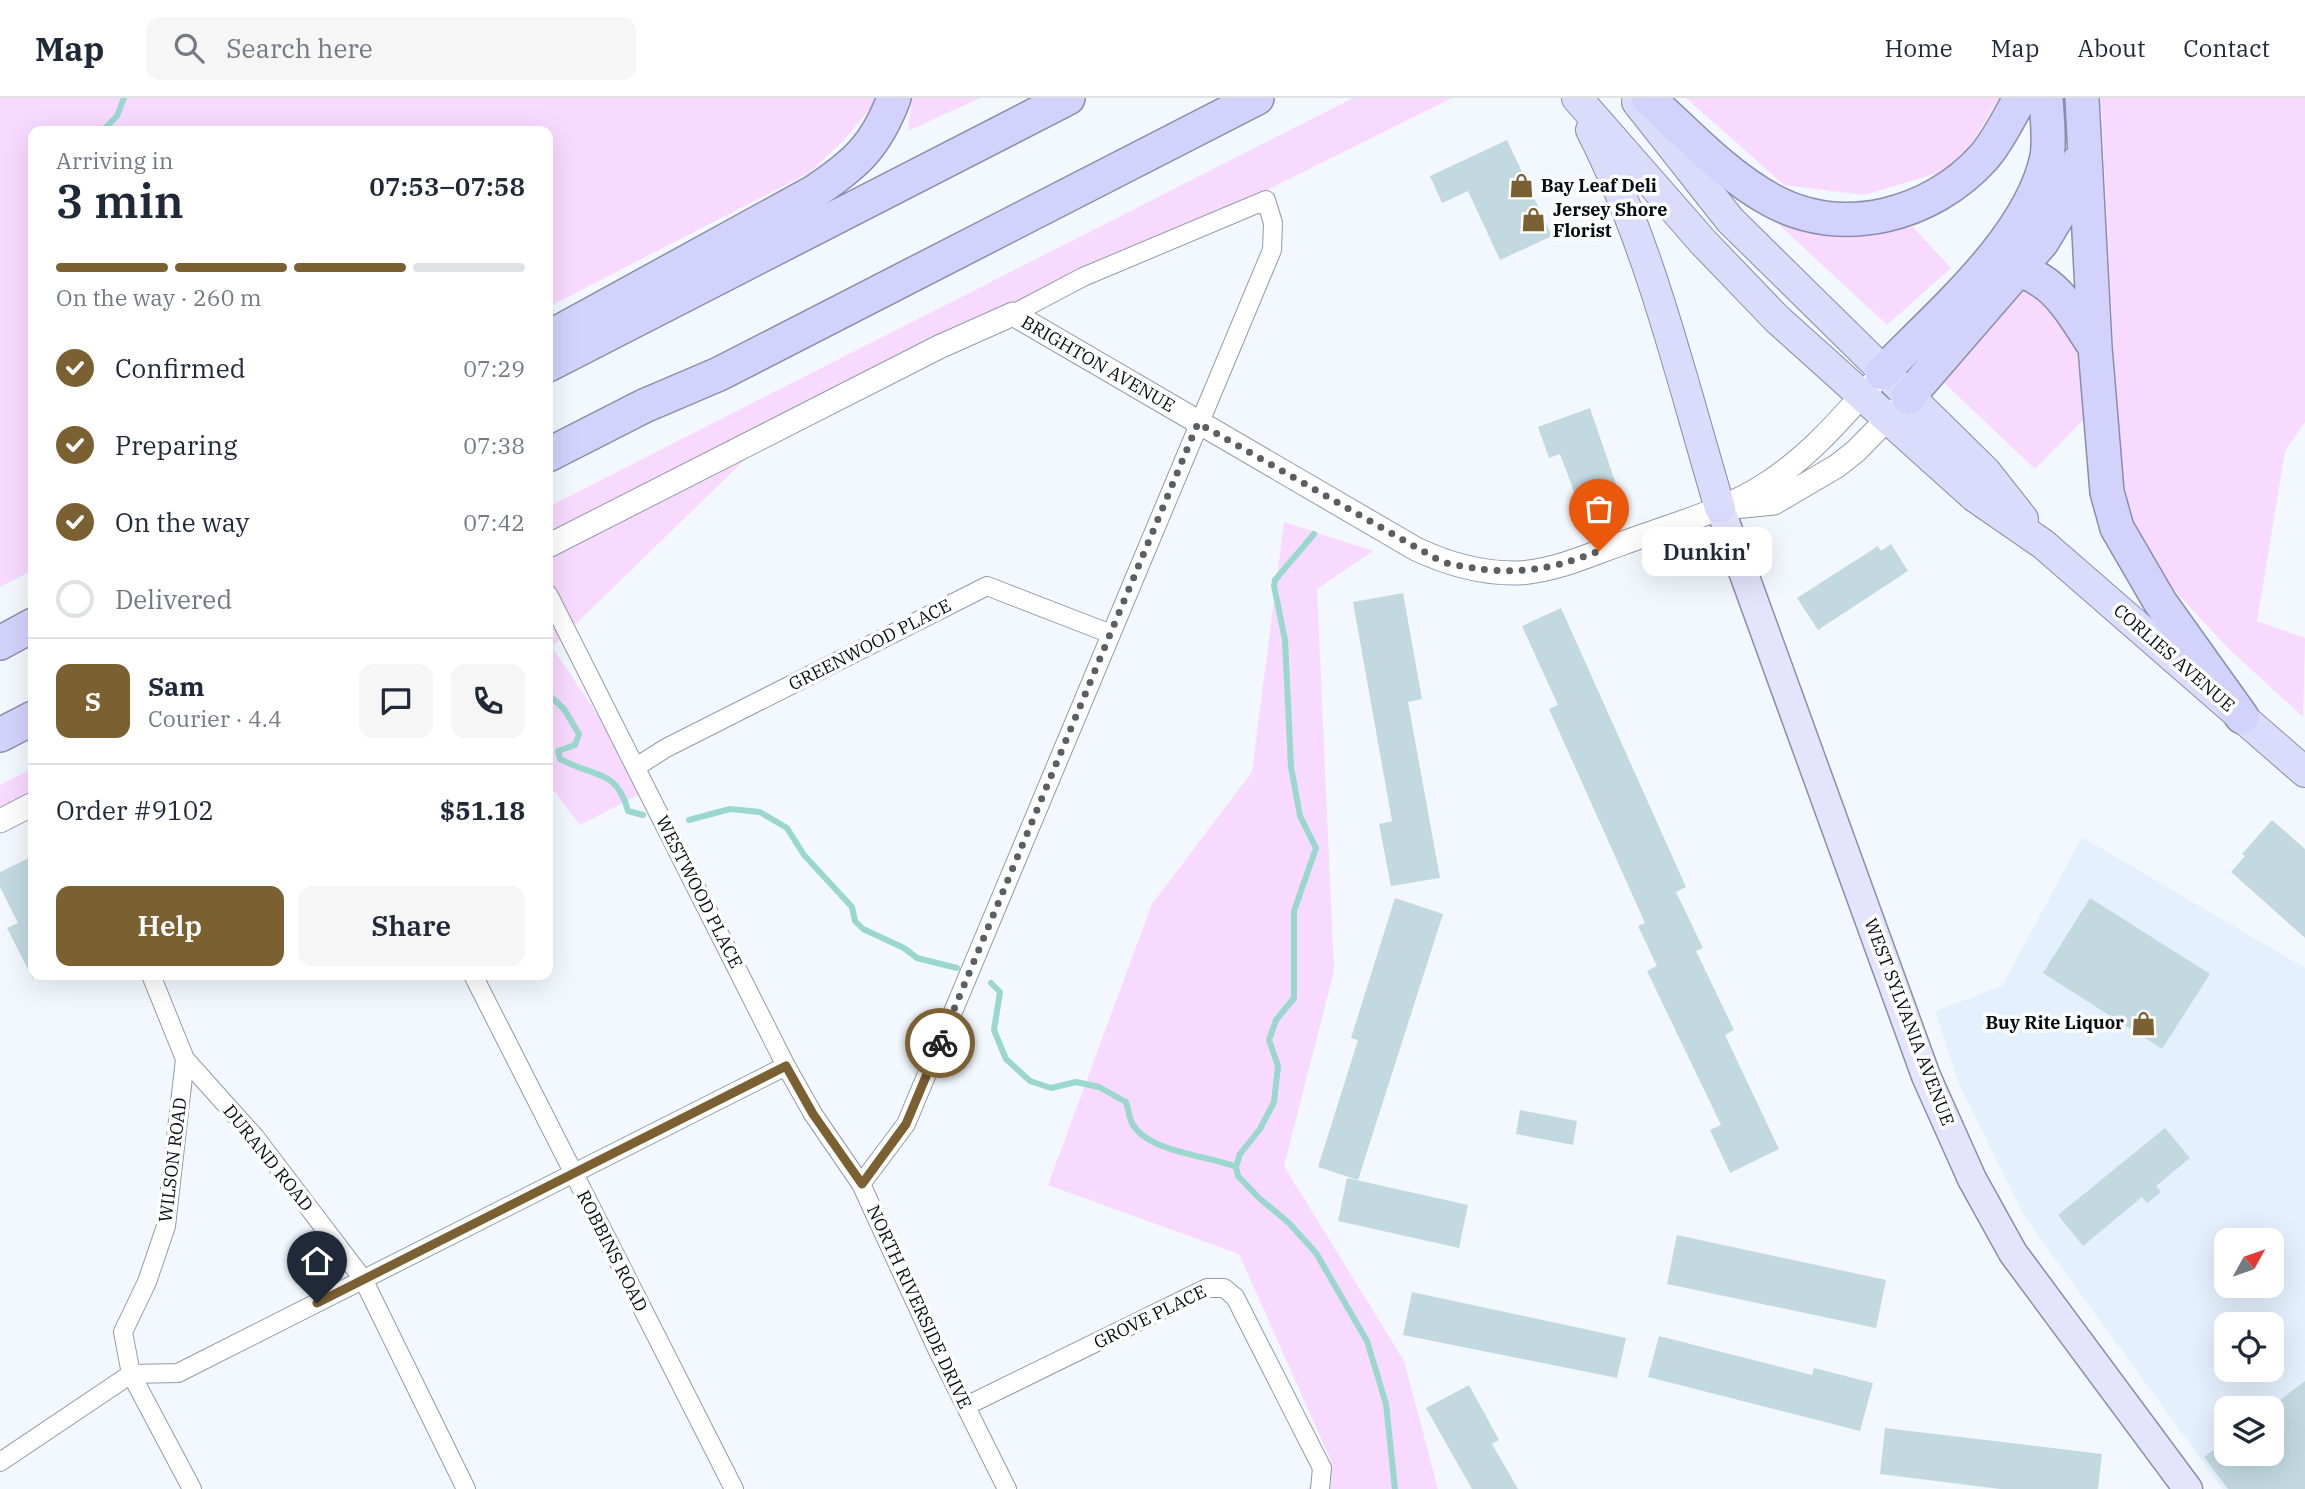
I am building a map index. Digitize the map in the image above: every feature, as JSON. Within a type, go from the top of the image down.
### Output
[{"type":"highway","points":[[553,335],[814,192],[848,169],[876,138],[894,98]]},
{"type":"highway","points":[[553,362],[1068,98]]},
{"type":"highway","points":[[553,452],[644,406],[719,374],[1257,98]]},
{"type":"highway","points":[[1576,98],[1749,290],[1872,385]]},
{"type":"highway","points":[[1576,98],[1612,171],[1653,291],[1720,508]]},
{"type":"highway","points":[[1634,98],[1730,220],[1872,385]]},
{"type":"highway","points":[[1648,98],[1744,184],[1790,209],[1836,219],[1893,214],[1945,190],[1968,173],[1994,144],[2020,98]]},
{"type":"highway","points":[[1898,408],[2005,265],[2021,220],[2039,183],[2049,140],[2046,98]]},
{"type":"highway","points":[[2082,98],[2101,452],[2107,492],[2117,528],[2160,602],[2242,717]]},
{"type":"highway","points":[[1872,385],[2005,265],[2068,199],[2083,147]]},
{"type":"highway","points":[[2005,265],[2041,278],[2061,296],[2095,347]]},
{"type":"highway","name":"CORLIES AVENUE","points":[[1872,385],[1898,408],[1986,472],[2043,544],[2305,772]]},
{"type":"highway","points":[[0,642],[28,628]]},
{"type":"highway","points":[[0,735],[28,721]]},
{"type":"main road","name":"WEST SYLVANIA AVENUE","points":[[1720,508],[1926,1076],[1972,1179],[2013,1253],[2182,1486]]},
{"type":"street","name":"BRIGHTON AVENUE","points":[[553,542],[939,348],[1013,314],[1083,276],[1266,200]]},
{"type":"street","name":"NORTH RIVERSIDE DRIVE","points":[[1007,1489],[937,1349],[862,1184],[906,1124],[1272,250],[1273,223],[1266,200]]},
{"type":"street","name":"BRIGHTON AVENUE","points":[[1013,314],[1416,549],[1442,562],[1482,571],[1518,573],[1563,565],[1720,508],[1768,483],[1810,451],[1843,420],[1872,385]]},
{"type":"street","name":"BRIGHTON AVENUE","points":[[1720,508],[1774,503],[1837,466],[1898,408]]},
{"type":"street","name":"GREENWOOD PLACE","points":[[636,767],[666,748],[986,586],[1111,634]]},
{"type":"street","name":"WESTWOOD PLACE","points":[[553,604],[786,1066],[813,1114],[862,1184]]},
{"type":"street","points":[[0,821],[28,807]]},
{"type":"street","name":"DURAND ROAD","points":[[153,980],[185,1059],[255,1137],[363,1279],[466,1489]]},
{"type":"street","name":"ROBBINS ROAD","points":[[476,980],[734,1489]]},
{"type":"street","name":"WILSON ROAD","points":[[185,1059],[166,1226],[147,1282],[123,1332],[131,1374],[191,1489]]},
{"type":"street","points":[[0,1462],[131,1374],[178,1373],[786,1066]]},
{"type":"street","name":"GROVE PLACE","points":[[966,1406],[1215,1286],[1224,1288],[1235,1297],[1322,1468],[1320,1489]]},
{"type":"shaded area","points":[[0,98],[879,98],[844,140],[809,173],[553,304],[553,126],[28,126],[28,573],[0,587]]},
{"type":"shaded area","points":[[912,98],[980,98],[908,131]]},
{"type":"shaded area","points":[[1353,98],[1452,98],[765,440],[553,646],[553,504]]},
{"type":"shaded area","points":[[1686,98],[1999,98],[1958,167],[1864,195],[1784,185]]},
{"type":"shaded area","points":[[2101,98],[2305,98],[2305,422],[2285,451],[2257,621],[2305,638],[2303,717],[2228,648],[2163,578],[2126,510],[2118,441]]},
{"type":"shaded area","points":[[1774,220],[1857,236],[1913,227],[1951,268],[1887,325]]},
{"type":"shaded area","points":[[2030,283],[2076,342],[2084,419],[2035,469],[1940,379]]},
{"type":"shaded area","points":[[1284,522],[1373,551],[1317,589],[1334,971],[1284,1166],[1404,1361],[1438,1489],[1307,1489],[1331,1461],[1239,1254],[1048,1185],[1152,904],[1252,772]]},
{"type":"shaded area","points":[[553,648],[628,760],[642,793],[580,825],[553,790]]},
{"type":"shaded area","points":[[28,771],[28,806],[0,820],[0,785]]},
{"type":"shaded area","points":[[2082,837],[2305,968],[2305,1489],[2223,1489],[2026,1219],[1959,1084],[1935,1011],[2002,986]]},
{"type":"building","points":[[1507,140],[1552,236],[1500,260],[1468,191],[1442,203],[1430,176]]},
{"type":"building","points":[[1590,408],[1620,496],[1581,510],[1560,454],[1549,458],[1538,427]]},
{"type":"building","points":[[1891,544],[1908,571],[1818,630],[1797,598],[1878,546],[1881,551]]},
{"type":"building","points":[[1403,593],[1422,699],[1408,702],[1440,878],[1391,886],[1379,824],[1392,821],[1353,602]]},
{"type":"building","points":[[1561,608],[1686,887],[1676,892],[1703,948],[1696,951],[1734,1030],[1725,1035],[1779,1149],[1730,1173],[1710,1130],[1721,1125],[1647,971],[1657,966],[1638,926],[1645,923],[1549,709],[1558,705],[1522,626]]},
{"type":"building","points":[[2272,820],[2305,849],[2305,938],[2231,872],[2245,856],[2242,854]]},
{"type":"building","points":[[28,858],[28,969],[7,928],[18,923],[0,887],[0,872]]},
{"type":"building","points":[[1395,898],[1443,914],[1358,1180],[1318,1167],[1358,1040],[1351,1038]]},
{"type":"building","points":[[2090,898],[2210,974],[2162,1049],[2043,973]]},
{"type":"building","points":[[1520,1110],[1577,1121],[1573,1145],[1516,1134]]},
{"type":"building","points":[[2165,1128],[2190,1158],[2156,1186],[2161,1192],[2147,1203],[2142,1197],[2083,1246],[2058,1215]]},
{"type":"building","points":[[1347,1178],[1468,1205],[1459,1248],[1338,1221]]},
{"type":"building","points":[[1677,1235],[1886,1280],[1876,1328],[1667,1284]]},
{"type":"building","points":[[1412,1292],[1626,1338],[1617,1378],[1403,1335]]},
{"type":"building","points":[[1659,1336],[1812,1375],[1814,1368],[1873,1383],[1860,1431],[1648,1377]]},
{"type":"building","points":[[2305,1381],[2305,1489],[2228,1489],[2204,1457],[2214,1450],[2214,1466],[2284,1466],[2284,1397]]},
{"type":"building","points":[[1469,1385],[1499,1440],[1492,1444],[1518,1489],[1472,1489],[1426,1408]]},
{"type":"building","points":[[1885,1428],[2102,1454],[2098,1489],[2000,1489],[1880,1474]]},
{"type":"waterway","points":[[107,126],[117,116],[124,98]]},
{"type":"waterway","points":[[1314,534],[1275,580],[1274,586],[1285,640],[1291,767],[1300,816],[1316,848],[1294,911],[1294,998],[1276,1020],[1269,1040],[1278,1066],[1274,1102],[1260,1129],[1240,1154],[1236,1167],[1238,1176],[1289,1223],[1316,1253],[1367,1341],[1386,1404],[1395,1489]]},
{"type":"waterway","points":[[553,699],[564,709],[579,734],[575,745],[558,751],[560,759],[611,781],[618,788],[628,811],[643,815]]},
{"type":"waterway","points":[[689,820],[730,809],[760,812],[787,828],[804,855],[852,907],[855,921],[863,929],[904,948],[917,958],[957,968]]},
{"type":"waterway","points":[[991,983],[1000,992],[994,1030],[1006,1059],[1030,1081],[1051,1088],[1076,1082],[1099,1087],[1126,1102],[1132,1123],[1151,1141],[1236,1167]]},
{"type":"way so far","points":[[940,1043],[1198,423],[1442,562],[1482,571],[1518,573],[1563,565],[1599,551]]},
{"type":"place","name":"Bay Leaf Deli","points":[[1521,186]]},
{"type":"place","name":"Jersey Shore Florist","points":[[1533,220]]},
{"type":"place","name":"Dunkin'","points":[[1599,551]]},
{"type":"place","name":"Buy Rite Liquor","points":[[2144,1023]]},
{"type":"route","points":[[317,1303],[786,1066],[813,1114],[862,1184],[906,1124],[940,1043]]}]
